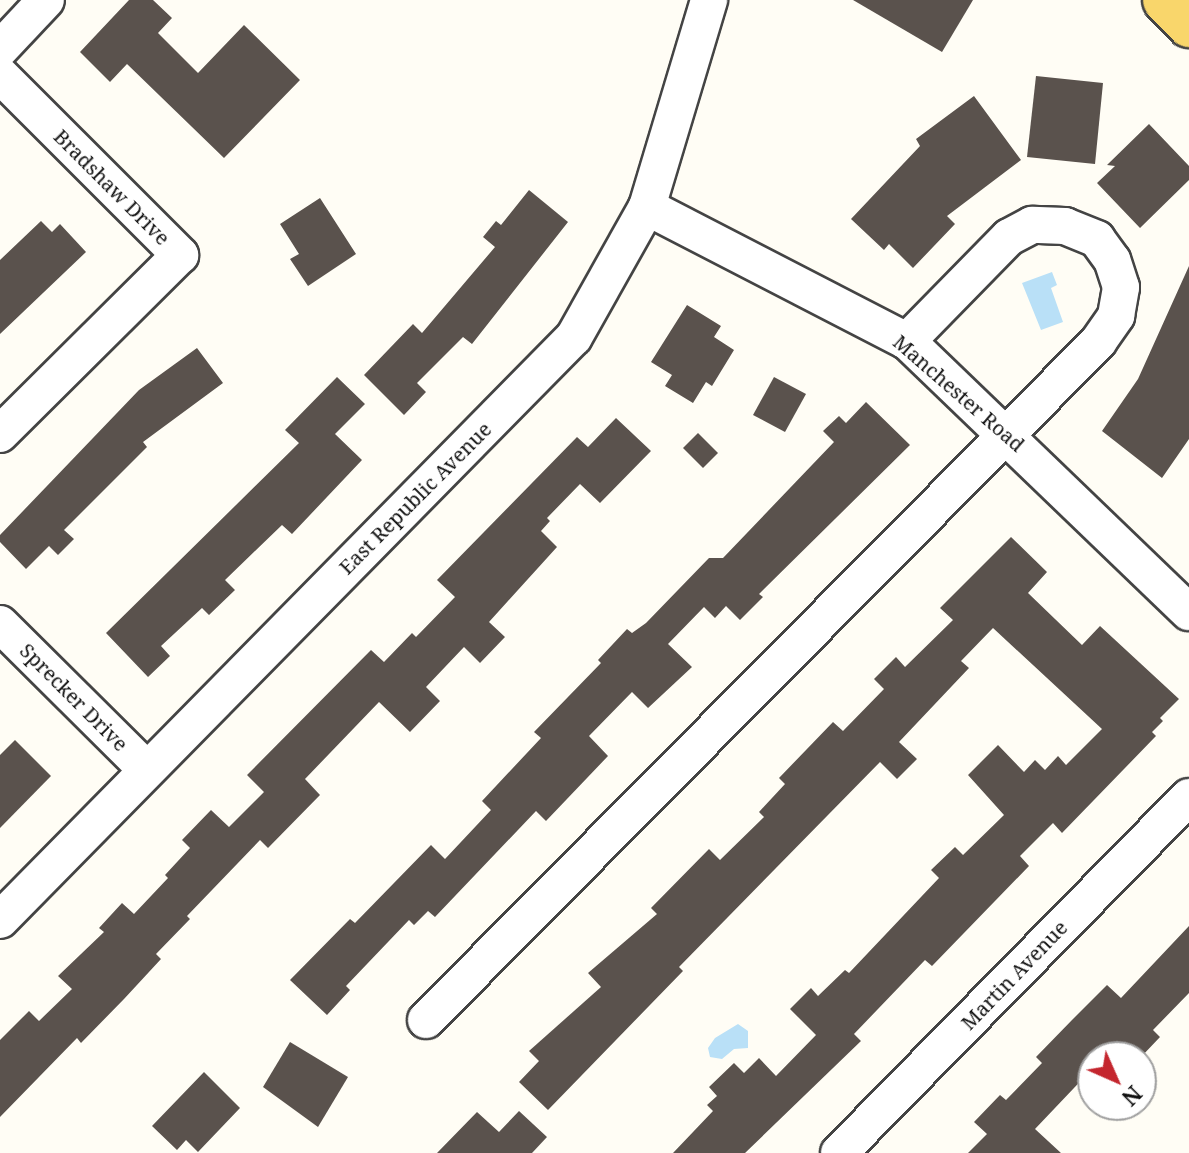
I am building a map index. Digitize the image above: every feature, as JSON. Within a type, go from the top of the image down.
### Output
[{"type":"main road","points":[[1165,0],[1189,25]]},
{"type":"street","points":[[0,49],[46,0]]},
{"type":"street","name":"East Republic Avenue","points":[[0,920],[574,337],[647,207],[709,0]]},
{"type":"street","name":"Bradshaw Drive","points":[[0,75],[180,255],[0,434]]},
{"type":"street","name":"Manchester Road","points":[[647,207],[907,341],[1009,435],[1189,612]]},
{"type":"street","points":[[426,1020],[1009,435],[1116,316],[1121,287],[1112,260],[1097,239],[1065,226],[1032,225],[1009,237],[907,341]]},
{"type":"street","name":"Sprecker Drive","points":[[0,624],[147,770]]},
{"type":"street","name":"Martin Avenue","points":[[839,1153],[1189,797]]},
{"type":"water","points":[[1052,272],[1057,285],[1051,288],[1063,322],[1041,330],[1022,283]]},
{"type":"water","points":[[738,1024],[748,1031],[748,1048],[734,1049],[722,1059],[710,1057],[708,1048],[715,1038]]},
{"type":"building","points":[[129,0],[153,0],[172,18],[158,33],[198,73],[244,25],[300,80],[224,158],[127,64],[110,82],[80,52]]},
{"type":"building","points":[[853,0],[973,0],[942,52]]},
{"type":"building","points":[[1036,76],[1103,83],[1095,164],[1027,157]]},
{"type":"building","points":[[974,96],[1021,160],[947,216],[955,224],[913,268],[889,244],[884,250],[851,219],[920,146],[916,139]]},
{"type":"building","points":[[1149,124],[1189,166],[1189,180],[1140,228],[1097,183],[1115,166],[1107,165]]},
{"type":"building","points":[[529,190],[568,222],[472,344],[463,337],[417,383],[426,392],[404,415],[364,375],[413,324],[422,333],[495,247],[483,237],[496,221],[501,225]]},
{"type":"building","points":[[320,198],[356,254],[308,286],[290,259],[299,254],[280,224]]},
{"type":"building","points":[[41,221],[52,232],[60,224],[86,252],[0,334],[0,260]]},
{"type":"building","points":[[1189,266],[1189,439],[1162,478],[1102,431],[1138,379]]},
{"type":"building","points":[[687,305],[721,326],[714,337],[734,350],[712,386],[706,382],[693,403],[665,386],[672,375],[651,362]]},
{"type":"building","points":[[197,348],[223,383],[143,442],[147,447],[64,530],[74,539],[58,555],[49,546],[26,569],[0,542],[0,535],[139,390]]},
{"type":"building","points":[[337,377],[365,404],[335,434],[362,460],[292,534],[282,525],[225,580],[235,590],[209,615],[202,608],[161,646],[170,656],[148,677],[106,633],[299,443],[285,430]]},
{"type":"building","points":[[774,377],[806,394],[785,432],[753,415]]},
{"type":"building","points":[[866,402],[910,445],[759,594],[763,597],[740,620],[726,606],[715,618],[704,607],[668,644],[692,667],[648,708],[632,692],[589,736],[608,756],[546,821],[536,811],[435,917],[428,911],[414,925],[409,920],[346,986],[350,990],[327,1015],[290,980],[350,919],[355,923],[431,845],[445,859],[491,810],[482,801],[541,738],[534,732],[601,663],[598,660],[627,629],[632,633],[646,623],[709,558],[723,558],[834,442],[823,431],[839,416],[846,423]]},
{"type":"building","points":[[616,418],[651,451],[600,503],[580,484],[547,518],[550,521],[541,531],[557,547],[489,622],[505,637],[480,663],[464,647],[426,687],[440,701],[410,732],[379,702],[305,779],[320,795],[268,848],[260,840],[187,916],[190,919],[156,954],[161,959],[124,999],[81,1043],[77,1038],[0,1117],[0,1040],[29,1011],[39,1021],[72,989],[58,976],[104,932],[99,928],[122,903],[134,914],[168,878],[165,875],[190,848],[182,840],[211,810],[229,827],[264,792],[247,775],[371,650],[384,662],[412,633],[416,637],[455,597],[437,580],[577,437],[588,447]]},
{"type":"building","points":[[698,433],[718,453],[703,468],[683,448]]},
{"type":"building","points":[[1011,537],[1047,572],[1028,593],[1082,645],[1100,626],[1179,699],[1160,718],[1163,721],[1152,732],[1156,736],[1062,833],[1053,823],[1020,856],[1029,866],[932,966],[925,960],[854,1034],[861,1041],[745,1153],[673,1153],[713,1111],[707,1105],[717,1096],[709,1087],[734,1063],[744,1073],[759,1058],[776,1076],[816,1035],[790,1009],[811,988],[818,996],[845,970],[849,973],[939,878],[931,870],[955,847],[963,855],[1004,815],[968,775],[998,745],[1024,772],[1035,760],[1045,770],[1058,756],[1066,765],[1102,729],[993,628],[961,661],[969,668],[899,742],[917,759],[897,779],[880,762],[679,967],[683,971],[548,1110],[519,1082],[539,1061],[529,1051],[601,987],[588,973],[657,914],[651,908],[709,849],[720,860],[764,817],[759,812],[785,784],[779,778],[833,722],[843,731],[884,689],[874,679],[896,657],[905,667],[953,620],[940,608]]},
{"type":"building","points":[[15,740],[51,776],[0,828],[0,755]]},
{"type":"building","points":[[1189,926],[1189,993],[1153,1030],[1160,1037],[1156,1041],[1077,1041],[1077,1085],[1035,1129],[1061,1153],[968,1153],[987,1134],[974,1122],[1000,1095],[1006,1100],[1042,1063],[1036,1057],[1072,1020],[1107,985],[1121,998]]},
{"type":"building","points":[[290,1042],[348,1077],[318,1127],[263,1087]]},
{"type":"building","points":[[204,1072],[240,1108],[198,1152],[186,1140],[177,1150],[152,1126]]},
{"type":"building","points":[[519,1111],[547,1137],[532,1153],[437,1153],[477,1112],[499,1132]]}]
